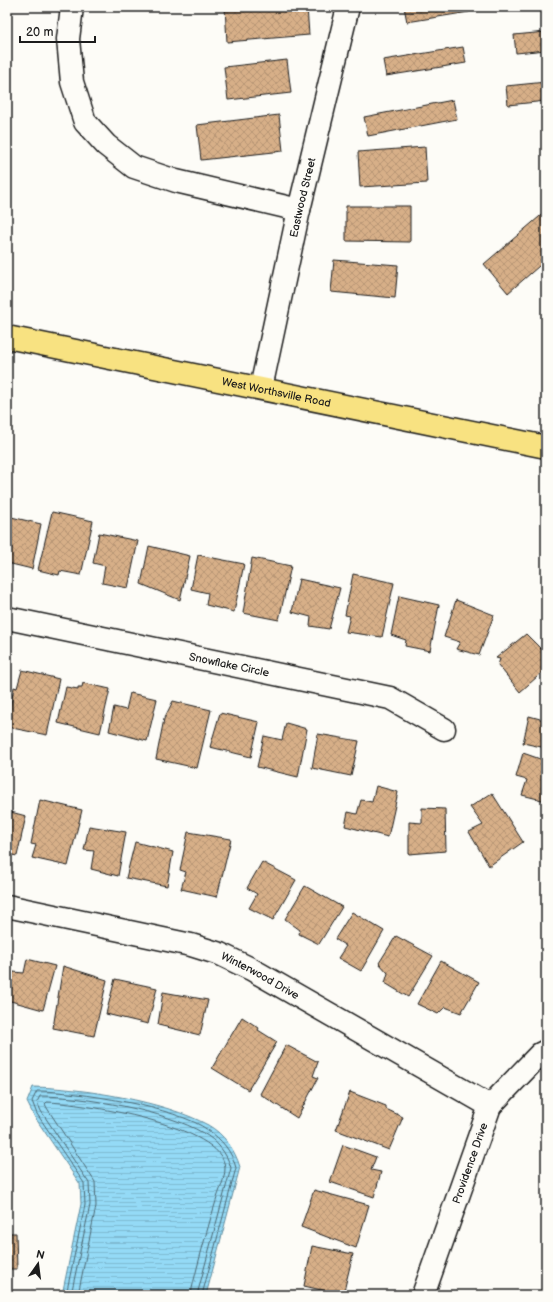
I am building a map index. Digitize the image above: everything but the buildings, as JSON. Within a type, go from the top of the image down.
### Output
[{"type":"main road","name":"West Worthsville Road","points":[[7,337],[546,447]]},
{"type":"street","points":[[72,7],[68,39],[72,82],[85,122],[106,145],[134,167],[176,181],[299,210]]},
{"type":"street","name":"Eastwood Street","points":[[261,388],[299,210],[348,7]]},
{"type":"street","name":"Snowflake Circle","points":[[7,618],[390,698],[444,729]]},
{"type":"street","name":"Winterwood Drive","points":[[7,906],[191,945],[220,954],[251,969],[490,1106]]},
{"type":"street","name":"Providence Drive","points":[[423,1295],[490,1106],[540,1054],[546,1051]]},
{"type":"water","points":[[33,1087],[99,1093],[123,1097],[169,1109],[208,1125],[224,1138],[232,1149],[240,1167],[206,1295],[62,1295],[81,1204],[80,1184],[34,1116],[27,1102]]}]
